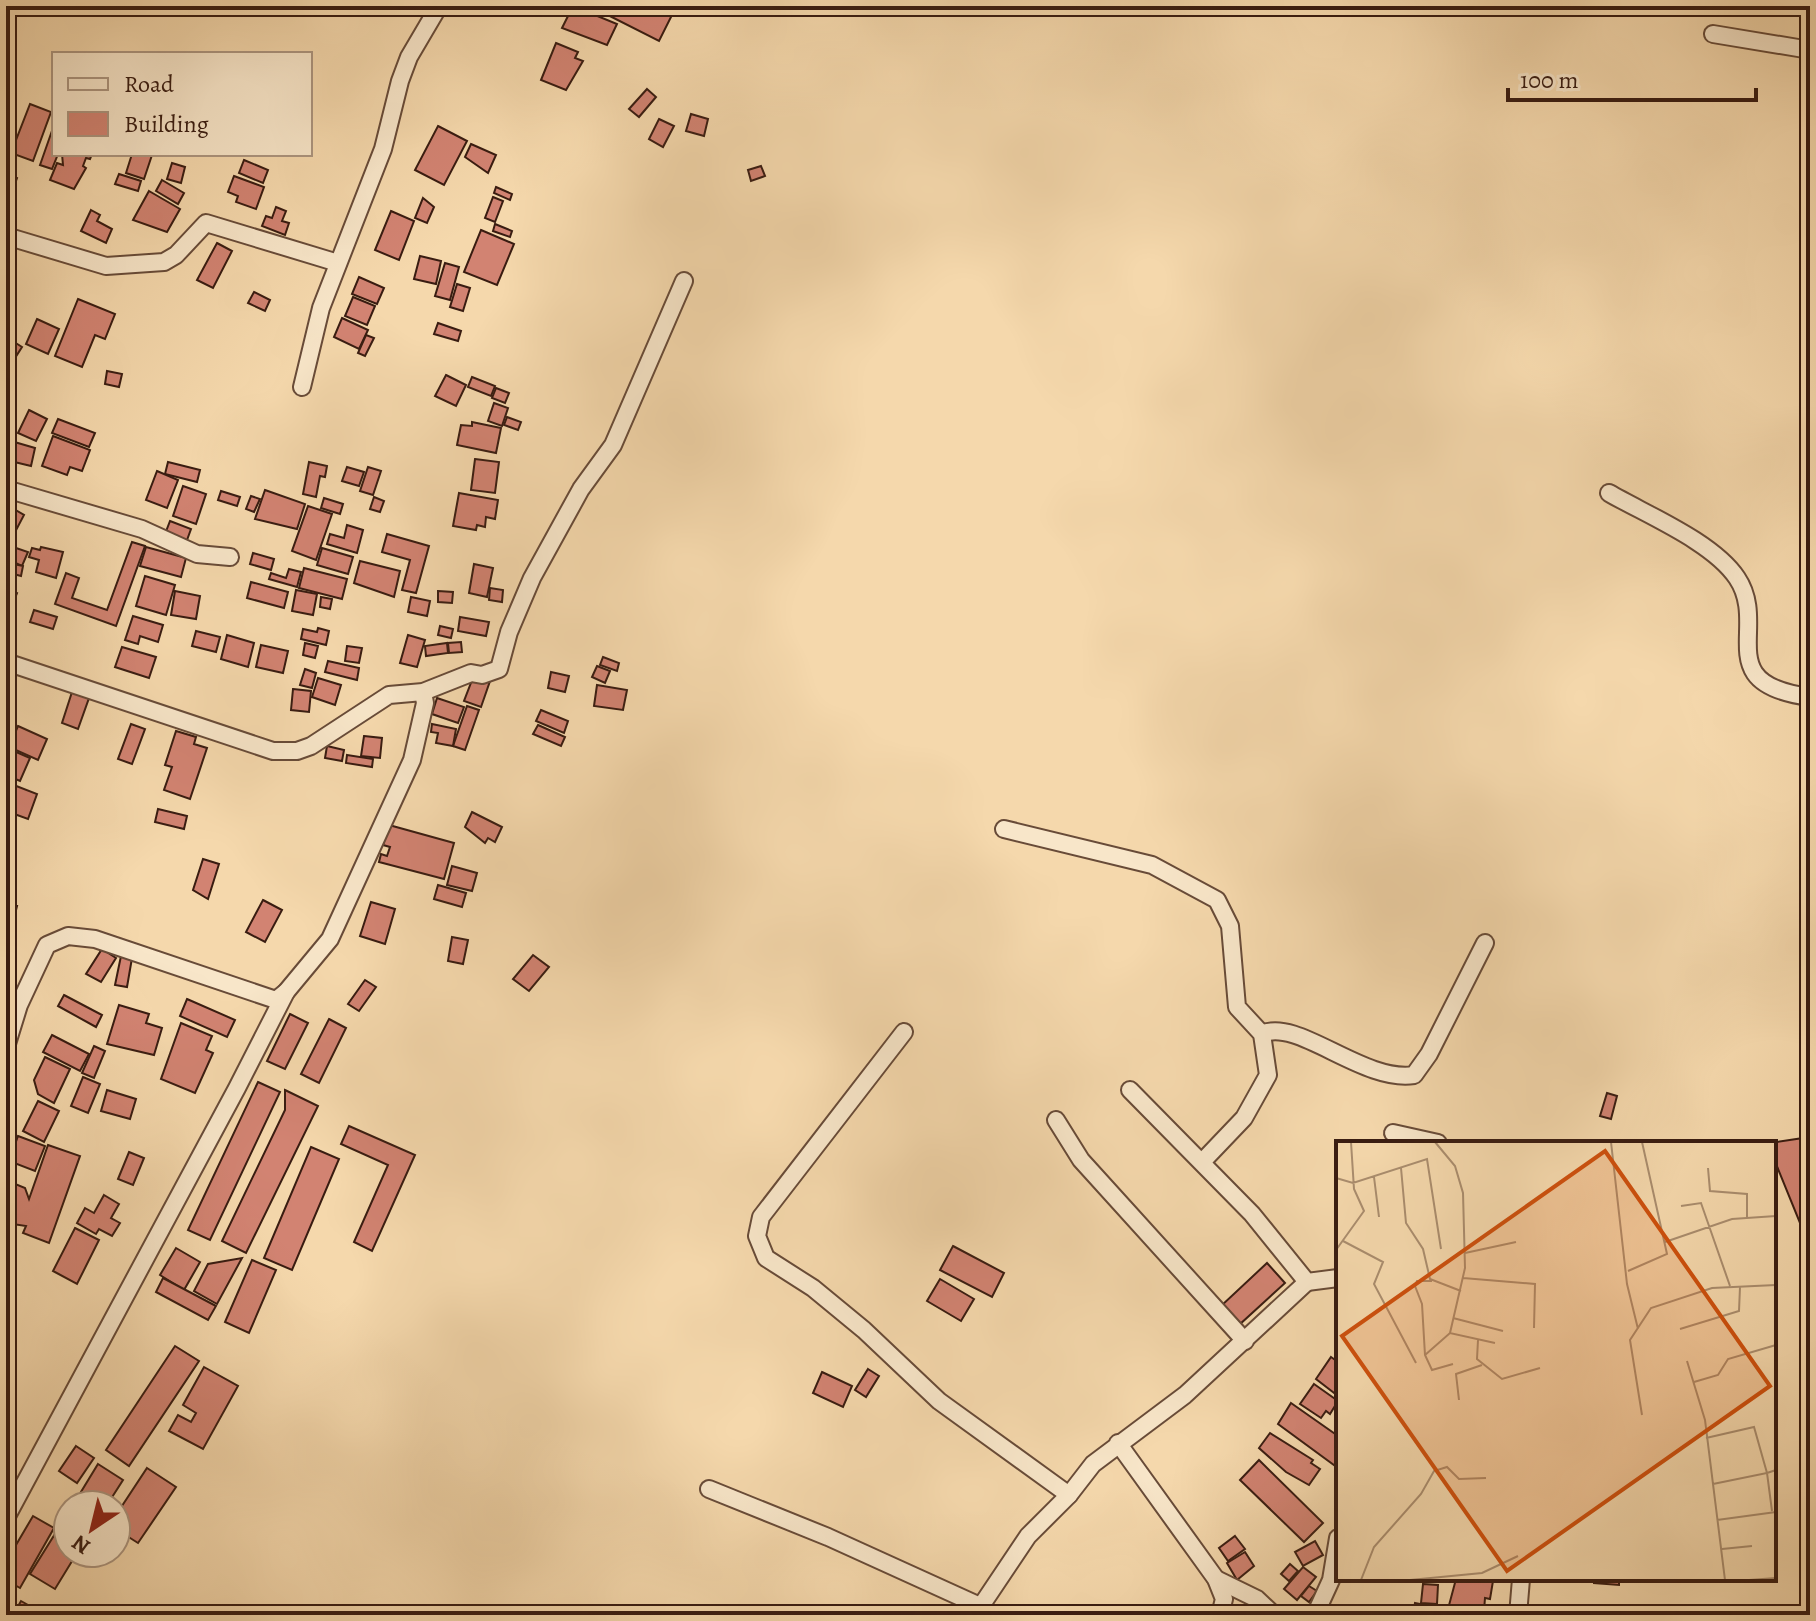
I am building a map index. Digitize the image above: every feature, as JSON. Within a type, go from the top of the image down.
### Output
[{"type":"street","points":[[302,387],[321,308],[383,149],[409,57],[439,6]]},
{"type":"street","points":[[1713,34],[1810,50]]},
{"type":"street","points":[[6,236],[106,266],[164,262],[176,255],[206,223],[338,263]]},
{"type":"street","points":[[6,662],[273,751],[297,751],[311,746],[389,695],[423,692],[471,673],[482,675],[499,669],[509,632],[532,578],[581,489],[613,445],[684,281]]},
{"type":"street","points":[[6,489],[142,529],[197,554],[230,557]]},
{"type":"street","points":[[1609,493],[1722,561],[1738,579],[1747,600],[1745,649],[1755,674],[1776,689],[1810,697]]},
{"type":"street","points":[[6,1047],[12,1002],[47,945],[68,936],[95,939],[276,1000],[286,992],[330,939],[382,827],[412,760],[425,703],[423,692]]},
{"type":"street","points":[[1004,829],[1152,865],[1217,900],[1230,926],[1237,1007],[1262,1034],[1268,1075],[1244,1118],[1202,1162]]},
{"type":"street","points":[[1262,1034],[1283,1029],[1350,1062],[1401,1077],[1414,1075],[1429,1054],[1485,943]]},
{"type":"street","points":[[6,1518],[286,992]]},
{"type":"street","points":[[904,1032],[761,1217],[757,1236],[766,1258],[813,1288],[864,1330],[939,1401],[1069,1495]]},
{"type":"street","points":[[1130,1090],[1252,1214],[1307,1282]]},
{"type":"street","points":[[1056,1120],[1081,1160],[1245,1341]]},
{"type":"street","points":[[1393,1133],[1429,1141]]},
{"type":"street","points":[[709,1489],[828,1537],[978,1611],[1028,1536],[1069,1495],[1093,1464],[1185,1395],[1307,1282],[1336,1278]]},
{"type":"street","points":[[1118,1443],[1216,1579],[1224,1599],[1220,1615]]},
{"type":"street","points":[[1315,1615],[1331,1580],[1336,1550]]},
{"type":"street","points":[[1216,1579],[1257,1599],[1274,1615]]},
{"type":"street","points":[[1518,1615],[1521,1581]]},
{"type":"building","points":[[573,6],[617,24],[607,45],[562,28]]},
{"type":"building","points":[[590,6],[653,6],[672,15],[659,41]]},
{"type":"building","points":[[556,43],[578,52],[575,58],[583,61],[566,90],[541,80]]},
{"type":"building","points":[[647,89],[656,97],[639,117],[629,109]]},
{"type":"building","points":[[30,104],[51,112],[33,161],[11,153]]},
{"type":"building","points":[[691,114],[708,119],[704,136],[686,131]]},
{"type":"building","points":[[659,119],[674,126],[663,147],[649,139]]},
{"type":"building","points":[[438,126],[467,141],[444,185],[415,170]]},
{"type":"building","points":[[52,131],[52,156],[57,156],[52,169],[40,165]]},
{"type":"building","points":[[471,144],[496,155],[488,173],[465,157]]},
{"type":"building","points":[[62,156],[91,156],[86,158],[83,166],[86,168],[74,189],[50,180],[57,163],[63,165]]},
{"type":"building","points":[[131,156],[152,156],[144,179],[126,173]]},
{"type":"building","points":[[244,160],[268,170],[263,183],[239,173]]},
{"type":"building","points":[[172,163],[185,167],[181,183],[167,179]]},
{"type":"building","points":[[761,166],[765,176],[751,181],[748,170]]},
{"type":"building","points":[[119,174],[141,181],[138,191],[115,184]]},
{"type":"building","points":[[10,175],[17,178],[12,192],[6,190]]},
{"type":"building","points":[[234,176],[264,187],[256,209],[236,202],[238,196],[228,192]]},
{"type":"building","points":[[162,180],[184,193],[178,204],[156,191]]},
{"type":"building","points":[[496,187],[512,194],[510,200],[494,193]]},
{"type":"building","points":[[149,191],[180,209],[167,232],[133,220]]},
{"type":"building","points":[[493,197],[503,201],[495,222],[485,218]]},
{"type":"building","points":[[423,198],[434,207],[427,223],[415,218]]},
{"type":"building","points":[[276,207],[286,211],[282,221],[289,223],[285,235],[262,226],[266,216],[272,218]]},
{"type":"building","points":[[91,210],[100,215],[97,221],[112,229],[106,243],[81,231]]},
{"type":"building","points":[[391,211],[414,221],[399,260],[375,250]]},
{"type":"building","points":[[495,224],[512,231],[510,237],[493,231]]},
{"type":"building","points":[[481,230],[514,244],[497,285],[464,272]]},
{"type":"building","points":[[217,243],[232,251],[213,288],[197,280]]},
{"type":"building","points":[[420,256],[441,261],[436,284],[414,279]]},
{"type":"building","points":[[445,263],[459,267],[450,300],[435,296]]},
{"type":"building","points":[[359,277],[384,288],[377,304],[352,294]]},
{"type":"building","points":[[457,284],[470,288],[463,311],[450,307]]},
{"type":"building","points":[[254,292],[270,300],[265,311],[248,303]]},
{"type":"building","points":[[353,297],[375,306],[367,325],[345,316]]},
{"type":"building","points":[[78,299],[115,314],[105,339],[95,335],[82,367],[55,356]]},
{"type":"building","points":[[342,318],[368,330],[359,349],[334,337]]},
{"type":"building","points":[[37,319],[59,329],[48,354],[26,344]]},
{"type":"building","points":[[438,323],[461,331],[458,341],[434,334]]},
{"type":"building","points":[[366,335],[374,338],[365,356],[358,353]]},
{"type":"building","points":[[11,340],[22,347],[8,369],[6,347]]},
{"type":"building","points":[[107,371],[122,374],[119,387],[105,384]]},
{"type":"building","points":[[446,375],[466,385],[456,406],[435,396]]},
{"type":"building","points":[[472,377],[495,386],[491,396],[468,387]]},
{"type":"building","points":[[496,388],[509,393],[505,403],[492,398]]},
{"type":"building","points":[[494,403],[508,408],[502,426],[488,421]]},
{"type":"building","points":[[29,410],[47,419],[36,441],[18,433]]},
{"type":"building","points":[[507,417],[521,422],[518,430],[504,425]]},
{"type":"building","points":[[58,419],[95,433],[89,447],[52,433]]},
{"type":"building","points":[[472,422],[501,428],[496,453],[457,445],[461,425],[472,426]]},
{"type":"building","points":[[53,436],[90,450],[82,471],[70,467],[67,475],[42,466]]},
{"type":"building","points":[[11,441],[35,448],[31,466],[6,460]]},
{"type":"building","points":[[475,459],[499,462],[495,493],[471,490]]},
{"type":"building","points":[[168,462],[200,470],[197,482],[165,474]]},
{"type":"building","points":[[309,462],[327,466],[325,477],[320,476],[316,497],[303,494]]},
{"type":"building","points":[[347,467],[364,472],[359,486],[342,481]]},
{"type":"building","points":[[368,467],[381,471],[373,495],[360,491]]},
{"type":"building","points":[[157,471],[178,480],[167,508],[146,500]]},
{"type":"building","points":[[183,486],[206,494],[196,524],[173,516]]},
{"type":"building","points":[[265,490],[305,504],[297,529],[255,519]]},
{"type":"building","points":[[221,491],[240,497],[237,506],[218,500]]},
{"type":"building","points":[[459,493],[498,500],[495,519],[486,517],[485,527],[477,525],[476,530],[453,526]]},
{"type":"building","points":[[251,496],[260,499],[254,512],[246,509]]},
{"type":"building","points":[[374,497],[384,501],[380,512],[370,509]]},
{"type":"building","points":[[324,498],[343,504],[340,514],[321,508]]},
{"type":"building","points":[[308,506],[332,514],[316,560],[292,551]]},
{"type":"building","points":[[12,508],[24,515],[14,534],[6,529],[6,517]]},
{"type":"building","points":[[170,521],[191,529],[183,551],[162,542]]},
{"type":"building","points":[[347,525],[363,530],[357,553],[327,544],[330,534],[344,538]]},
{"type":"building","points":[[387,534],[429,546],[416,593],[402,590],[410,560],[382,552]]},
{"type":"building","points":[[132,542],[145,546],[116,626],[55,604],[66,573],[79,578],[72,598],[107,610]]},
{"type":"building","points":[[41,547],[63,552],[56,578],[36,572],[39,560],[29,557],[32,548],[40,550]]},
{"type":"building","points":[[146,547],[186,558],[181,577],[140,566]]},
{"type":"building","points":[[16,548],[28,552],[22,566],[11,561]]},
{"type":"building","points":[[322,548],[353,557],[348,574],[317,565]]},
{"type":"building","points":[[253,553],[274,559],[271,570],[250,564]]},
{"type":"building","points":[[360,561],[400,571],[394,597],[354,583]]},
{"type":"building","points":[[9,563],[23,566],[21,576],[6,572]]},
{"type":"building","points":[[474,564],[493,568],[487,597],[469,593]]},
{"type":"building","points":[[304,568],[347,579],[342,599],[299,588]]},
{"type":"building","points":[[289,569],[301,572],[297,587],[269,579],[271,573],[286,578]]},
{"type":"building","points":[[145,576],[175,585],[166,615],[136,606]]},
{"type":"building","points":[[251,582],[288,592],[284,608],[247,598]]},
{"type":"building","points":[[490,588],[503,590],[502,602],[489,600]]},
{"type":"building","points":[[6,589],[17,593],[9,614],[6,613]]},
{"type":"building","points":[[296,590],[317,594],[313,615],[292,611]]},
{"type":"building","points":[[175,591],[200,596],[196,619],[171,615]]},
{"type":"building","points":[[438,591],[453,592],[452,603],[438,602]]},
{"type":"building","points":[[321,597],[332,599],[330,609],[320,607]]},
{"type":"building","points":[[411,597],[430,601],[427,616],[408,612]]},
{"type":"building","points":[[34,610],[57,617],[53,629],[30,622]]},
{"type":"building","points":[[133,616],[163,625],[158,642],[140,636],[138,644],[125,640]]},
{"type":"building","points":[[460,617],[489,622],[486,636],[458,631]]},
{"type":"building","points":[[440,626],[453,629],[451,638],[438,635]]},
{"type":"building","points":[[318,628],[329,631],[326,645],[301,639],[303,629],[317,632]]},
{"type":"building","points":[[196,631],[220,637],[216,652],[192,646]]},
{"type":"building","points":[[227,635],[254,643],[248,667],[221,659]]},
{"type":"building","points":[[408,635],[425,640],[417,667],[400,663]]},
{"type":"building","points":[[461,642],[462,652],[449,653],[448,643]]},
{"type":"building","points":[[305,643],[318,646],[315,658],[303,655]]},
{"type":"building","points":[[447,643],[448,653],[426,656],[425,646]]},
{"type":"building","points":[[261,645],[288,651],[283,673],[256,667]]},
{"type":"building","points":[[347,646],[362,648],[359,663],[345,661]]},
{"type":"building","points":[[122,647],[156,657],[149,678],[115,667]]},
{"type":"building","points":[[603,657],[619,663],[617,671],[600,665]]},
{"type":"building","points":[[328,661],[359,668],[357,680],[325,672]]},
{"type":"building","points":[[597,666],[610,671],[605,683],[592,677]]},
{"type":"building","points":[[305,669],[316,673],[312,688],[300,685]]},
{"type":"building","points":[[551,672],[569,676],[565,692],[548,688]]},
{"type":"building","points":[[474,675],[490,681],[481,707],[464,701]]},
{"type":"building","points":[[318,678],[341,685],[335,705],[312,697]]},
{"type":"building","points":[[597,685],[627,690],[623,710],[594,706]]},
{"type":"building","points":[[293,689],[311,691],[309,712],[291,710]]},
{"type":"building","points":[[72,692],[89,698],[78,729],[62,723]]},
{"type":"building","points":[[437,698],[464,707],[458,723],[432,714]]},
{"type":"building","points":[[467,706],[479,710],[465,750],[453,746]]},
{"type":"building","points":[[541,710],[568,721],[564,733],[536,721]]},
{"type":"building","points":[[131,724],[145,729],[132,764],[118,759]]},
{"type":"building","points":[[432,724],[456,729],[453,746],[436,743],[438,733],[431,732]]},
{"type":"building","points":[[538,725],[565,737],[561,746],[533,734]]},
{"type":"building","points":[[18,726],[47,739],[38,760],[9,747]]},
{"type":"building","points":[[176,731],[196,737],[194,744],[207,748],[190,799],[164,790],[172,767],[165,765]]},
{"type":"building","points":[[364,736],[382,738],[380,758],[361,756]]},
{"type":"building","points":[[327,746],[344,750],[342,761],[325,758]]},
{"type":"building","points":[[7,748],[30,758],[20,781],[6,775]]},
{"type":"building","points":[[347,755],[373,759],[372,767],[346,763]]},
{"type":"building","points":[[6,782],[37,794],[28,819],[6,811]]},
{"type":"building","points":[[158,809],[187,816],[184,829],[155,822]]},
{"type":"building","points":[[472,812],[502,827],[495,842],[488,838],[485,843],[465,827]]},
{"type":"building","points":[[389,825],[454,843],[444,879],[379,862],[381,854],[387,856],[390,847],[383,845]]},
{"type":"building","points":[[6,826],[15,829],[6,853]]},
{"type":"building","points":[[203,859],[219,864],[208,899],[193,890]]},
{"type":"building","points":[[452,866],[477,873],[472,891],[447,885]]},
{"type":"building","points":[[438,885],[466,893],[462,907],[434,899]]},
{"type":"building","points":[[263,900],[282,910],[265,942],[246,932]]},
{"type":"building","points":[[371,902],[395,909],[385,944],[360,936]]},
{"type":"building","points":[[6,906],[17,906],[11,931],[6,930]]},
{"type":"building","points":[[452,937],[468,940],[463,964],[448,961]]},
{"type":"building","points":[[102,949],[116,958],[101,982],[86,974]]},
{"type":"building","points":[[533,955],[549,967],[529,991],[513,979]]},
{"type":"building","points":[[121,956],[132,958],[127,987],[115,985]]},
{"type":"building","points":[[365,980],[376,987],[359,1011],[348,1004]]},
{"type":"building","points":[[64,995],[102,1015],[96,1027],[58,1006]]},
{"type":"building","points":[[187,999],[235,1020],[227,1037],[180,1016]]},
{"type":"building","points":[[119,1005],[149,1014],[146,1023],[162,1028],[154,1055],[107,1044]]},
{"type":"building","points":[[290,1014],[308,1023],[285,1069],[267,1061]]},
{"type":"building","points":[[329,1019],[346,1028],[319,1083],[301,1074]]},
{"type":"building","points":[[181,1023],[212,1036],[206,1050],[213,1053],[195,1093],[161,1079]]},
{"type":"building","points":[[52,1035],[89,1054],[80,1071],[43,1052]]},
{"type":"building","points":[[94,1046],[105,1051],[94,1078],[82,1073]]},
{"type":"building","points":[[45,1057],[70,1069],[54,1103],[38,1094],[34,1080]]},
{"type":"building","points":[[83,1077],[100,1084],[88,1113],[71,1106]]},
{"type":"building","points":[[258,1082],[280,1092],[210,1240],[188,1230]]},
{"type":"building","points":[[107,1090],[136,1099],[130,1119],[101,1111]]},
{"type":"building","points":[[285,1090],[318,1106],[246,1253],[222,1241],[285,1110]]},
{"type":"building","points":[[1607,1093],[1617,1096],[1611,1119],[1600,1116]]},
{"type":"building","points":[[38,1101],[59,1111],[44,1142],[23,1131]]},
{"type":"building","points":[[349,1126],[415,1155],[372,1251],[354,1242],[388,1165],[341,1144]]},
{"type":"building","points":[[18,1136],[45,1146],[35,1171],[9,1161]]},
{"type":"building","points":[[1810,1137],[1810,1219],[1800,1223],[1776,1164],[1776,1142]]},
{"type":"building","points":[[48,1145],[80,1156],[49,1243],[23,1233],[26,1226],[6,1223],[6,1188],[11,1189],[13,1183],[25,1188],[29,1199]]},
{"type":"building","points":[[311,1147],[339,1159],[292,1270],[264,1258]]},
{"type":"building","points":[[129,1152],[144,1158],[133,1185],[118,1179]]},
{"type":"building","points":[[104,1195],[119,1204],[111,1218],[120,1223],[112,1236],[99,1229],[96,1234],[77,1223],[85,1208],[94,1213]]},
{"type":"building","points":[[75,1228],[99,1240],[77,1284],[53,1271]]},
{"type":"building","points":[[953,1246],[1004,1273],[992,1297],[940,1270]]},
{"type":"building","points":[[176,1248],[200,1262],[184,1290],[160,1275]]},
{"type":"building","points":[[242,1258],[217,1304],[194,1291],[208,1264]]},
{"type":"building","points":[[252,1260],[276,1270],[249,1333],[225,1322]]},
{"type":"building","points":[[1267,1263],[1285,1283],[1239,1325],[1221,1306]]},
{"type":"building","points":[[163,1278],[216,1306],[208,1320],[156,1292]]},
{"type":"building","points":[[940,1279],[974,1299],[961,1321],[927,1301]]},
{"type":"building","points":[[175,1346],[199,1361],[129,1466],[106,1450]]},
{"type":"building","points":[[1331,1357],[1336,1361],[1336,1394],[1316,1379]]},
{"type":"building","points":[[204,1367],[238,1386],[203,1449],[169,1431],[178,1415],[191,1422],[196,1413],[183,1405]]},
{"type":"building","points":[[868,1369],[879,1376],[866,1397],[855,1390]]},
{"type":"building","points":[[822,1372],[852,1386],[843,1407],[813,1393]]},
{"type":"building","points":[[1314,1384],[1336,1400],[1330,1414],[1326,1411],[1321,1418],[1300,1404]]},
{"type":"building","points":[[1291,1403],[1336,1435],[1336,1467],[1278,1424]]},
{"type":"building","points":[[1270,1433],[1313,1460],[1311,1463],[1320,1469],[1309,1485],[1286,1472],[1259,1448]]},
{"type":"building","points":[[76,1446],[94,1458],[77,1483],[59,1471]]},
{"type":"building","points":[[1259,1460],[1323,1523],[1304,1542],[1240,1480]]},
{"type":"building","points":[[98,1464],[123,1480],[117,1489],[83,1489]]},
{"type":"building","points":[[147,1468],[176,1487],[138,1543],[132,1539],[132,1491]]},
{"type":"building","points":[[33,1516],[52,1527],[20,1588],[6,1580],[6,1562]]},
{"type":"building","points":[[1235,1536],[1245,1549],[1228,1561],[1219,1548]]},
{"type":"building","points":[[52,1539],[52,1569],[67,1569],[55,1589],[30,1574]]},
{"type":"building","points":[[1315,1541],[1323,1555],[1303,1566],[1295,1552]]},
{"type":"building","points":[[1245,1552],[1254,1566],[1237,1580],[1227,1563]]},
{"type":"building","points":[[1290,1564],[1298,1571],[1289,1581],[1281,1574]]},
{"type":"building","points":[[1303,1567],[1316,1577],[1297,1600],[1284,1589]]},
{"type":"building","points":[[1455,1581],[1493,1581],[1490,1599],[1485,1598],[1484,1611],[1448,1609]]},
{"type":"building","points":[[1619,1581],[1619,1585],[1594,1583]]},
{"type":"building","points":[[1423,1584],[1438,1585],[1437,1604],[1421,1603]]},
{"type":"building","points":[[1309,1586],[1317,1591],[1309,1602],[1301,1596]]},
{"type":"building","points":[[21,1601],[44,1614],[44,1615],[13,1615]]},
{"type":"building","points":[[1415,1603],[1456,1611],[1456,1615],[1413,1615]]},
{"type":"building","points":[[1595,1608],[1611,1608],[1611,1615],[1594,1615]]}]
